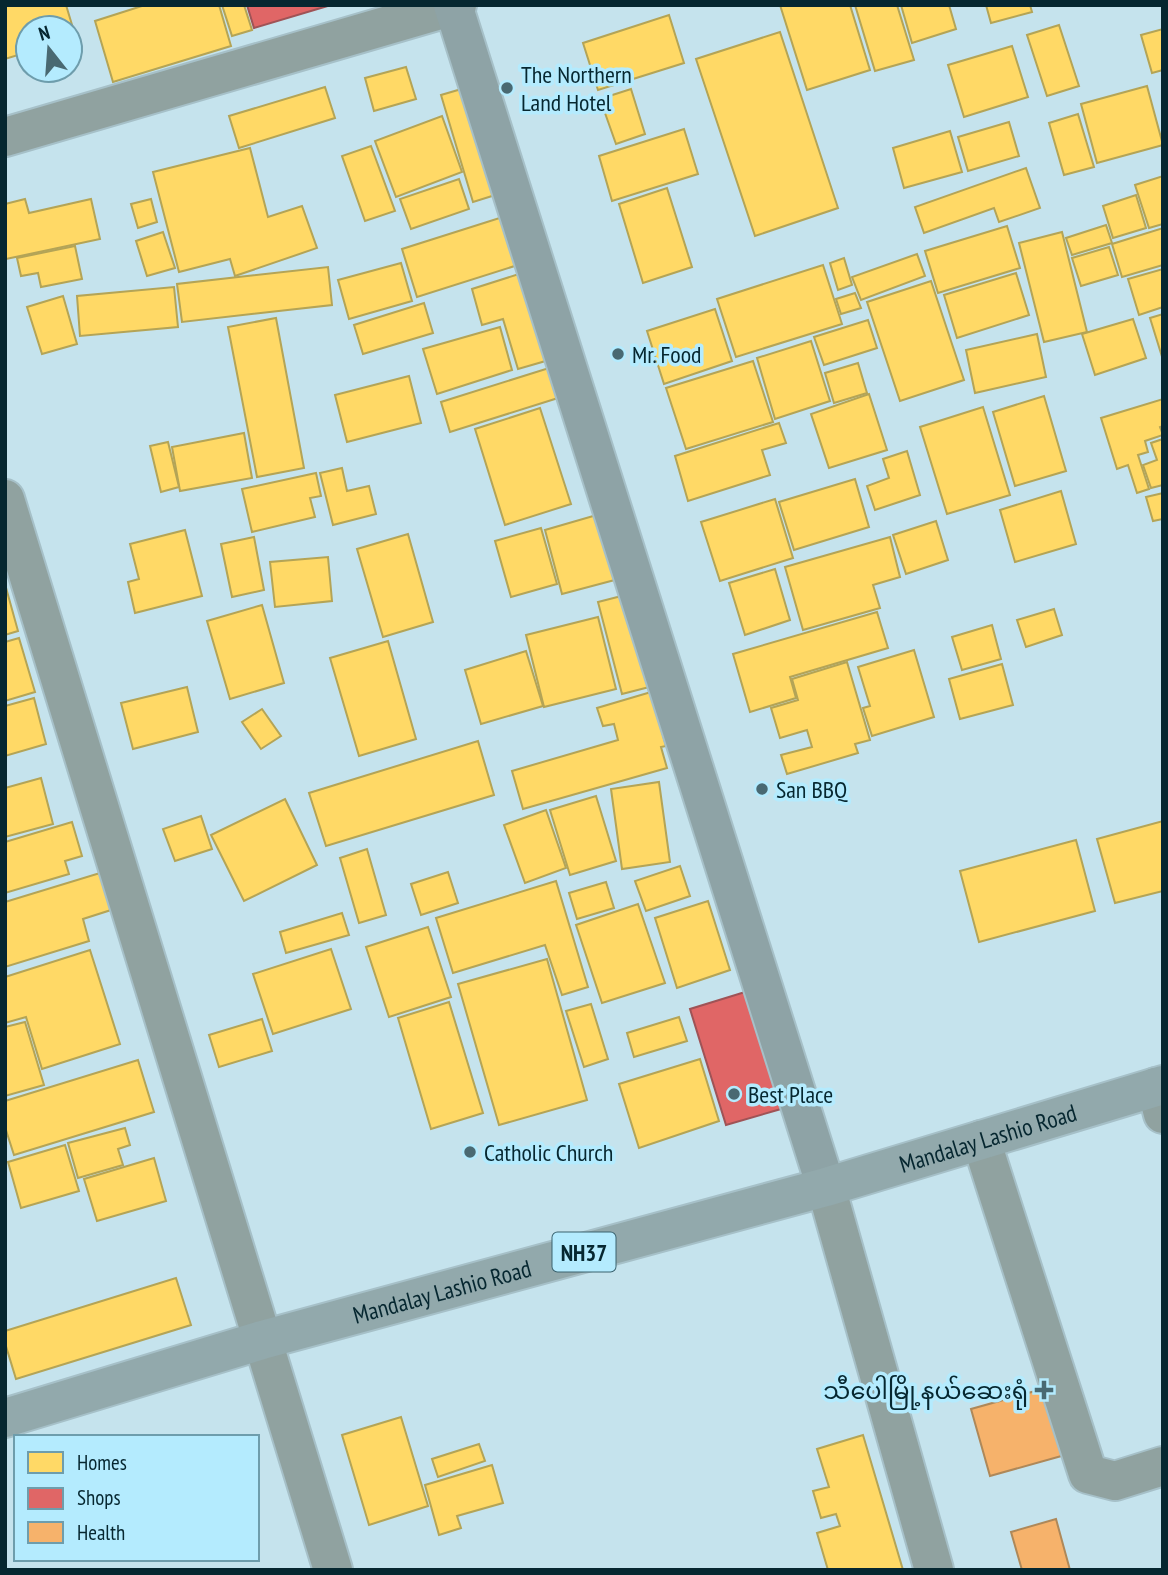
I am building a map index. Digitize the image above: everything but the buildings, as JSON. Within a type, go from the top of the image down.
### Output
[{"type":"highway","name":"Mandalay Lashio Road","points":[[5,1418],[262,1340],[826,1187],[981,1140],[1160,1095]]},
{"type":"main road","points":[[455,6],[826,1187]]},
{"type":"street","points":[[5,137],[455,6]]},
{"type":"street","points":[[5,499],[333,1570]]},
{"type":"street","points":[[981,1140],[1088,1474],[1115,1481],[1163,1466]]},
{"type":"street","points":[[826,1187],[934,1570]]},
{"type":"place","name":"The Northern Land Hotel","points":[[507,88]]},
{"type":"place","name":"Mr. Food","points":[[618,354]]},
{"type":"place","name":"San BBQ","points":[[762,789]]},
{"type":"place","name":"Best Place","points":[[734,1094]]},
{"type":"place","name":"Catholic Church","points":[[470,1152]]},
{"type":"place","name":"သီပေါမြို့နယ်ဆေးရုံ","points":[[1044,1390]]}]
